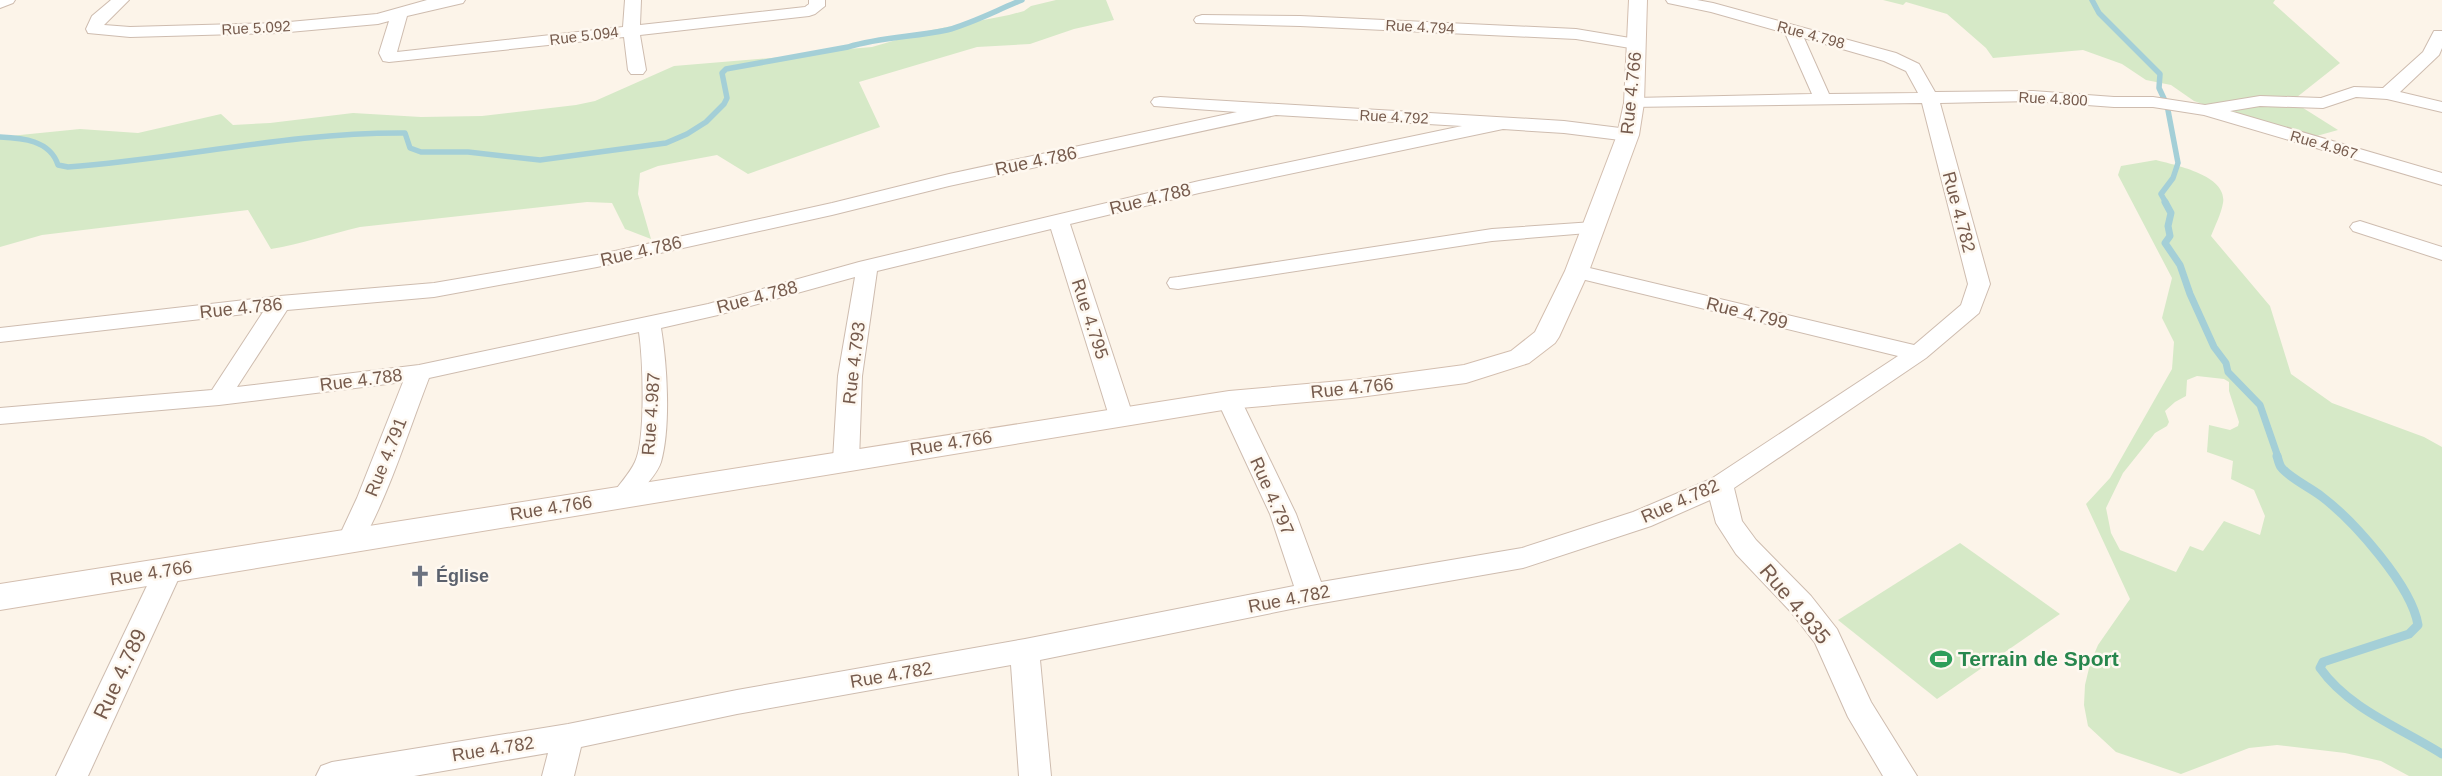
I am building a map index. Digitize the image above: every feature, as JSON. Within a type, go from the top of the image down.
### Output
[{"type":"street","points":[[0,4],[7,0]]},
{"type":"street","name":"Rue 5.092","points":[[122,0],[98,19],[94,29],[130,32],[278,28],[369,20],[457,0]]},
{"type":"street","points":[[633,0],[631,31],[637,70]]},
{"type":"street","name":"Rue 5.094","points":[[400,12],[388,57],[809,12],[817,6],[817,0]]},
{"type":"street","name":"Rue 4.766","points":[[0,597],[1121,416],[1229,400],[1352,389],[1466,374],[1520,357],[1546,336],[1576,271],[1628,135],[1634,103],[1638,0]]},
{"type":"street","name":"Rue 4.798","points":[[1674,0],[1713,8],[1903,61],[1913,68],[1928,97]]},
{"type":"street","name":"Rue 4.794","points":[[1202,20],[1300,21],[1576,34],[1636,44]]},
{"type":"street","points":[[1791,29],[1823,100]]},
{"type":"street","points":[[2386,94],[2430,56],[2441,34]]},
{"type":"street","name":"Rue 4.800","points":[[1634,103],[2032,96],[2114,102],[2153,102],[2206,110],[2260,101],[2323,103],[2354,92],[2386,94],[2442,107]]},
{"type":"street","name":"Rue 4.782","points":[[332,776],[568,737],[737,702],[1024,651],[1311,594],[1522,558],[1642,519],[1720,485],[1918,353],[1971,308],[1979,284],[1928,97]]},
{"type":"street","name":"Rue 4.792","points":[[1160,102],[1564,127],[1628,135]]},
{"type":"street","name":"Rue 4.786","points":[[0,335],[280,304],[434,290],[596,262],[832,209],[978,173],[1273,110]]},
{"type":"street","name":"Rue 4.967","points":[[2206,110],[2442,179]]},
{"type":"street","name":"Rue 4.788","points":[[0,416],[218,397],[419,373],[544,348],[710,310],[867,267],[1199,187],[1504,123]]},
{"type":"street","name":"Rue 4.795","points":[[1059,221],[1121,416]]},
{"type":"street","points":[[2360,227],[2442,254]]},
{"type":"street","points":[[1178,282],[1492,235],[1593,228]]},
{"type":"street","name":"Rue 4.793","points":[[846,460],[850,376],[867,267]]},
{"type":"street","name":"Rue 4.799","points":[[1576,271],[1918,353]]},
{"type":"street","points":[[218,397],[280,304]]},
{"type":"street","name":"Rue 4.987","points":[[624,496],[648,463],[652,435],[655,365],[649,323]]},
{"type":"street","name":"Rue 4.791","points":[[350,541],[370,498],[419,373]]},
{"type":"street","name":"Rue 4.797","points":[[1229,400],[1282,514],[1311,594]]},
{"type":"street","name":"Rue 4.935","points":[[1720,485],[1729,523],[1746,547],[1801,604],[1827,636],[1859,708],[1880,745],[1902,776]]},
{"type":"street","name":"Rue 4.789","points":[[72,776],[168,571]]},
{"type":"street","points":[[1024,651],[1035,776]]},
{"type":"street","points":[[558,776],[568,737]]},
{"type":"green space","points":[[1056,0],[1106,0],[1114,20],[1074,29],[1030,44],[977,47],[859,82],[880,127],[748,174],[717,155],[658,166],[640,173],[638,194],[651,239],[625,229],[612,203],[587,202],[360,227],[271,249],[248,210],[42,235],[0,247],[0,137],[80,129],[138,133],[221,114],[233,125],[270,123],[353,113],[421,117],[482,116],[576,105],[595,101],[674,66],[808,55],[813,52],[872,47],[927,31],[1009,15],[1024,11],[1031,6]]},
{"type":"green space","points":[[1883,0],[2275,0],[2273,3],[2340,63],[2292,101],[2338,130],[2313,137],[2243,118],[2194,101],[2171,85],[2146,80],[2122,64],[2083,50],[1993,58],[1986,48],[1947,14],[1906,2],[1903,5]]},
{"type":"green space","points":[[2156,160],[2186,168],[2209,178],[2217,185],[2222,193],[2223,203],[2211,236],[2270,306],[2291,374],[2332,403],[2424,437],[2442,447],[2442,776],[2409,776],[2381,761],[2345,753],[2277,745],[2249,748],[2181,774],[2116,752],[2088,726],[2084,705],[2085,685],[2090,664],[2098,645],[2130,599],[2086,504],[2110,478],[2172,369],[2174,342],[2162,318],[2172,278],[2118,175],[2121,166]],"holes":[[[2197,376],[2224,379],[2229,382],[2229,391],[2239,422],[2238,426],[2230,430],[2209,425],[2207,452],[2233,461],[2231,479],[2254,490],[2265,516],[2260,535],[2224,521],[2203,551],[2190,546],[2176,572],[2120,550],[2111,533],[2106,508],[2123,473],[2155,433],[2167,426],[2169,422],[2165,411],[2175,402],[2186,396],[2187,380]]]},
{"type":"green space","name":"Terrain de Sport","points":[[1960,543],[2060,614],[1937,699],[1838,620]]},
{"type":"waterway","points":[[0,137],[17,138],[42,145],[49,150],[58,165],[68,167],[278,141],[362,134],[405,133],[410,148],[421,152],[468,152],[540,160],[666,143],[687,134],[706,122],[724,104],[727,98],[722,73],[726,69],[872,41],[947,30],[1022,0]]},
{"type":"waterway","points":[[2092,0],[2099,13],[2160,74],[2159,88],[2167,105],[2178,163],[2173,178],[2161,194],[2166,203]]},
{"type":"waterway","points":[[2165,202],[2171,213],[2168,226],[2170,236],[2165,243],[2180,265],[2190,294],[2214,347],[2226,363],[2228,372],[2260,405],[2278,457]]},
{"type":"waterway","points":[[2277,456],[2280,466],[2284,471],[2334,507],[2364,537],[2393,573],[2405,592],[2418,625],[2409,634],[2323,662],[2320,668],[2346,695],[2376,717],[2442,754]]},
{"type":"place","name":"Église","points":[[420,576]]},
{"type":"place","name":"Terrain de Sport","points":[[1941,659]]}]
